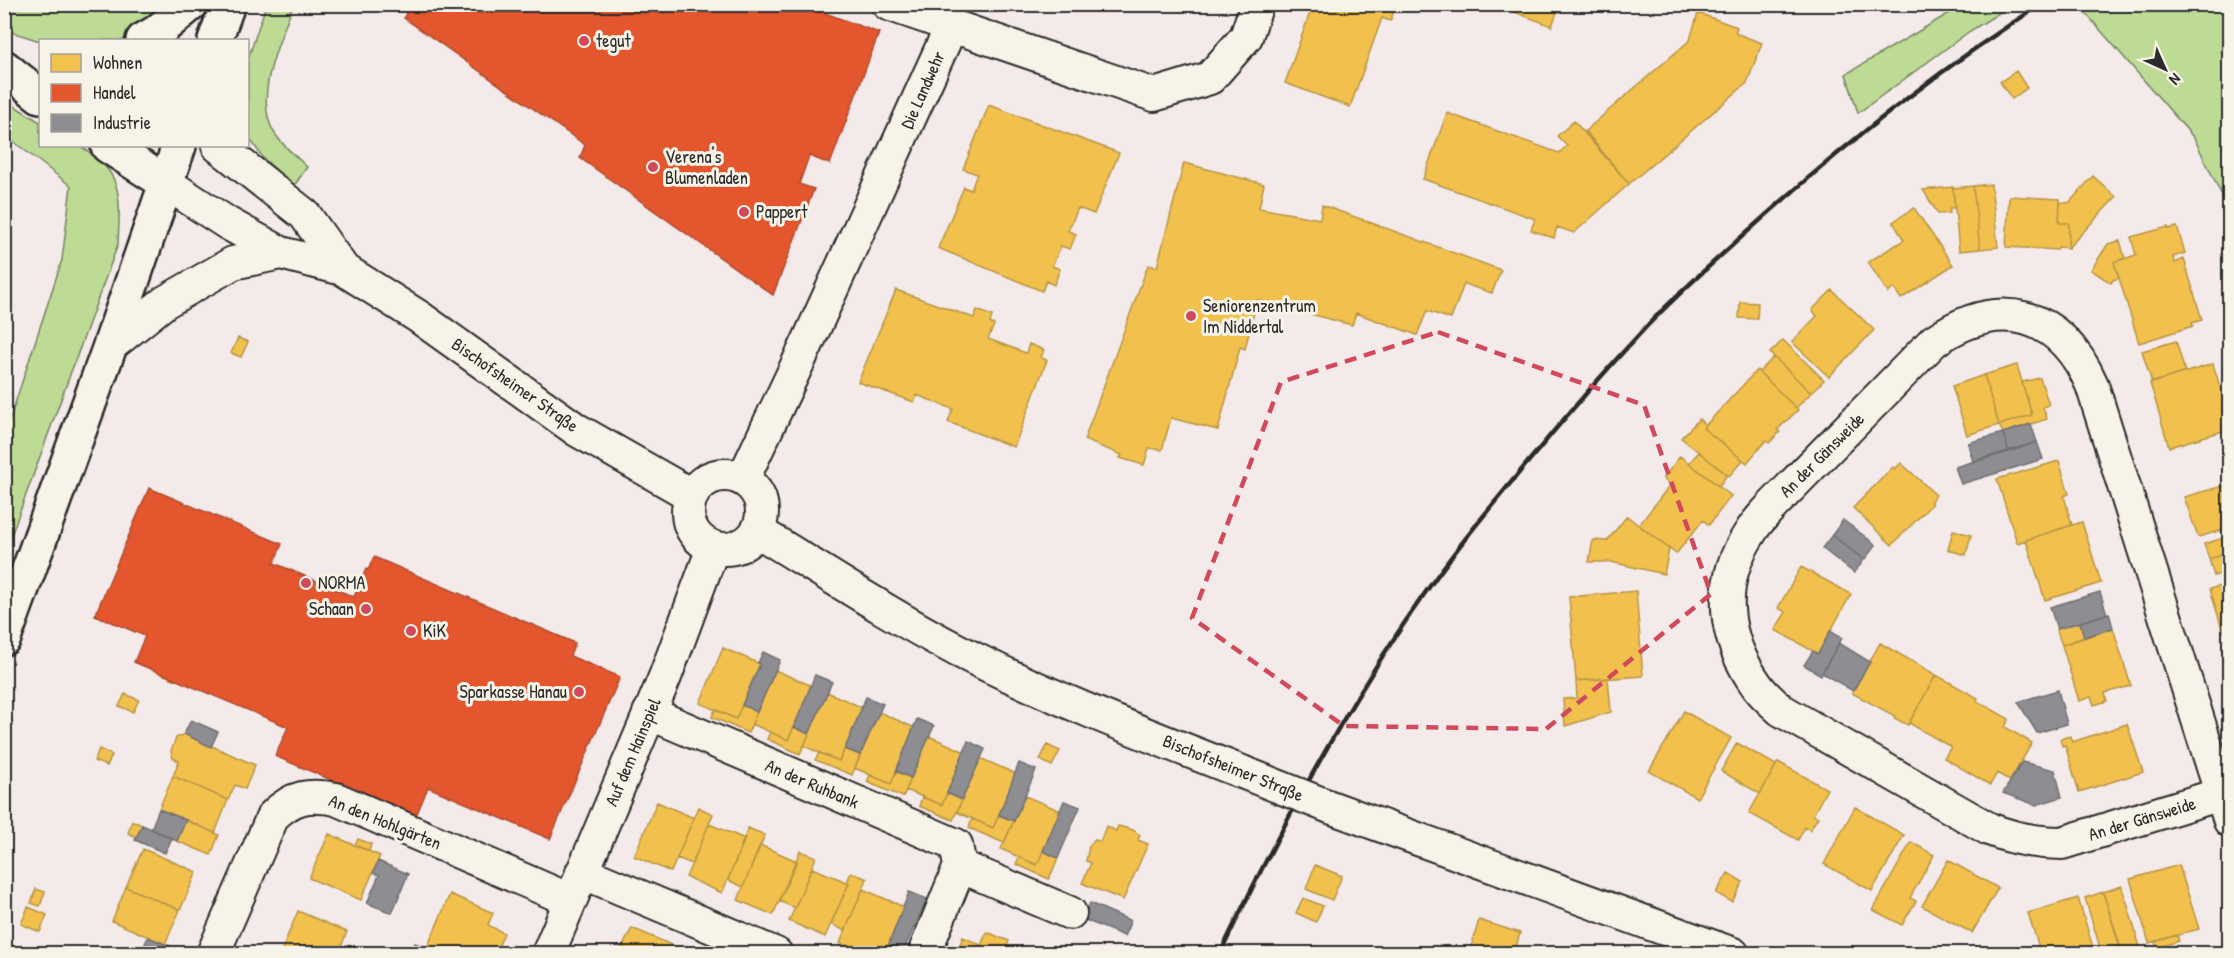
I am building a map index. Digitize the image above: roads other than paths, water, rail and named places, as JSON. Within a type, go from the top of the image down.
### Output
[{"type":"main road","points":[[145,39],[157,32],[191,4]]},
{"type":"main road","points":[[215,39],[228,4]]},
{"type":"main road","points":[[4,59],[39,62]]},
{"type":"main road","points":[[4,67],[39,95]]},
{"type":"main road","points":[[110,147],[166,183]]},
{"type":"main road","points":[[4,638],[110,346],[179,147]]},
{"type":"street","points":[[888,4],[1154,94],[1210,78],[1246,37],[1257,4]]},
{"type":"street","name":"Die Landwehr","points":[[743,479],[951,27]]},
{"type":"street","points":[[220,147],[305,215],[343,269]]},
{"type":"street","points":[[166,183],[227,223],[280,253],[343,269]]},
{"type":"street","points":[[110,346],[165,302],[233,263],[280,253]]},
{"type":"street","name":"Bischofsheimer Straße","points":[[343,269],[418,316],[577,430],[691,495]]},
{"type":"street","name":"An der Gänsweide","points":[[1990,315],[2007,315],[2034,321],[2056,336],[2076,355],[2092,385],[2225,808],[2062,843],[2021,840],[1989,830],[1781,710],[1759,688],[1743,663],[1733,637],[1727,610],[1729,586],[1737,557],[1750,532],[1770,508],[1934,341],[1954,327],[1990,315]]},
{"type":"street","points":[[729,475],[743,479],[755,490],[761,503],[761,518],[757,531],[735,548],[713,548],[696,536],[689,523],[687,509],[691,495],[700,483],[713,476],[729,475]]},
{"type":"street","name":"Bischofsheimer Straße","points":[[757,531],[893,615],[1033,687],[1330,807],[1733,954]]},
{"type":"street","name":"Auf dem Hainspiel","points":[[548,954],[665,676],[713,548]]},
{"type":"street","name":"An der Ruhbank","points":[[649,713],[956,845],[960,866]]},
{"type":"street","name":"An den Hohlgärten","points":[[213,954],[273,816],[284,806],[299,798],[318,796],[336,799],[576,886]]},
{"type":"street","points":[[924,954],[960,866],[1070,913]]},
{"type":"street","points":[[576,886],[776,954]]},
{"type":"railway","points":[[1220,954],[1290,815],[1368,679],[1462,542],[1571,411],[1658,314],[1783,200],[1890,111],[2003,29],[2042,4]]},
{"type":"place","name":"tegut","points":[[584,41]]},
{"type":"place","name":"Verena's Blumenladen","points":[[653,167]]},
{"type":"place","name":"Pappert","points":[[744,212]]},
{"type":"place","name":"Seniorenzentrum Im Niddertal","points":[[1191,316]]},
{"type":"place","name":"NORMA","points":[[306,583]]},
{"type":"place","name":"Schaan","points":[[366,609]]},
{"type":"place","name":"KiK","points":[[411,631]]},
{"type":"place","name":"Sparkasse Hanau","points":[[579,692]]}]
